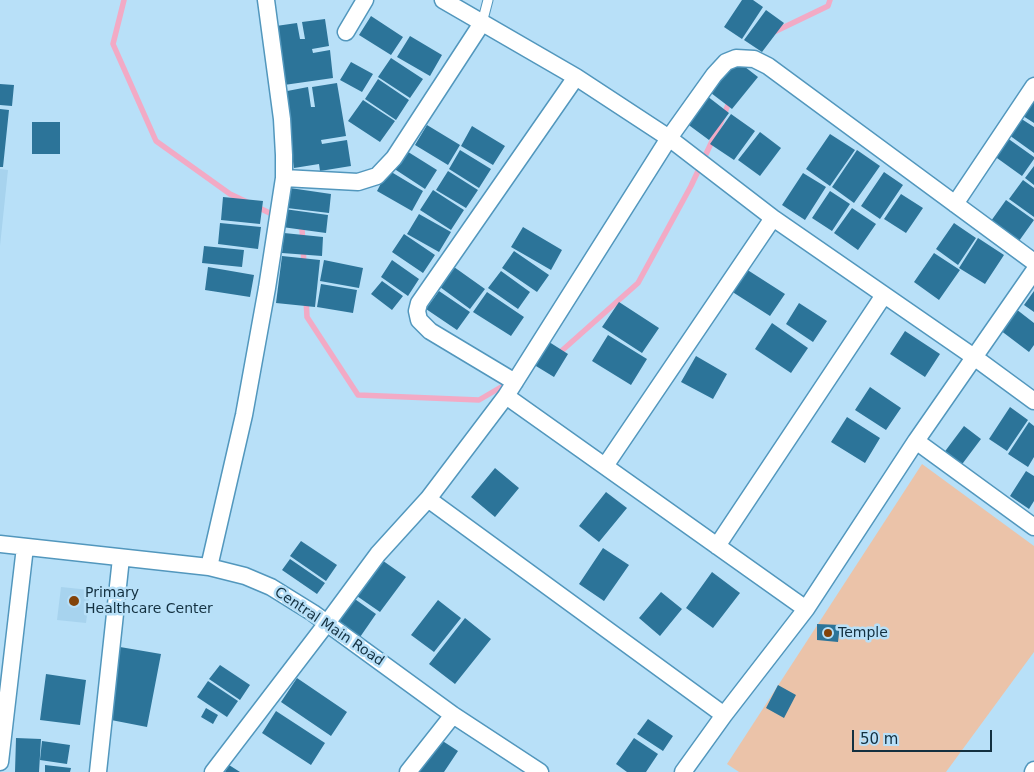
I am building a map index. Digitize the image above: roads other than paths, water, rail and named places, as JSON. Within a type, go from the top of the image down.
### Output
[{"type":"street","points":[[210,567],[246,405],[284,178],[282,119],[266,0]]},
{"type":"street","points":[[346,32],[365,0]]},
{"type":"street","points":[[443,0],[576,78],[669,138],[773,218],[974,357],[1034,401]]},
{"type":"street","points":[[284,178],[358,182],[377,176],[394,158],[482,23]]},
{"type":"street","points":[[213,772],[378,554],[428,498],[506,396],[669,138],[714,75],[726,62],[736,58],[754,59],[768,66],[1034,262]]},
{"type":"street","points":[[515,382],[430,331],[419,320],[417,311],[419,303],[576,78]]},
{"type":"street","points":[[955,204],[1034,86]]},
{"type":"street","points":[[605,466],[773,218]]},
{"type":"street","points":[[683,772],[806,609],[916,441],[1034,270]]},
{"type":"street","points":[[717,546],[884,295]]},
{"type":"street","points":[[506,396],[806,609]]},
{"type":"street","points":[[916,441],[1034,527]]},
{"type":"street","points":[[428,498],[724,716]]},
{"type":"street","name":"Central Main Road","points":[[0,544],[210,567],[245,576],[271,587],[327,623],[453,715],[540,772]]},
{"type":"street","points":[[0,762],[24,547]]},
{"type":"street","points":[[98,772],[121,558]]},
{"type":"street","points":[[408,772],[453,715]]},
{"type":"lane","points":[[482,23],[488,0]]},
{"type":"waterway","points":[[124,0],[113,44],[156,141],[230,194],[247,202]]},
{"type":"waterway","points":[[774,32],[828,6],[830,0]]},
{"type":"waterway","points":[[557,355],[638,283],[691,186],[730,100]]},
{"type":"waterway","points":[[255,206],[276,216]]},
{"type":"waterway","points":[[298,226],[302,228],[304,265]]},
{"type":"waterway","points":[[306,299],[307,317],[358,395],[479,400],[508,383]]},
{"type":"place","name":"Primary Healthcare Center","points":[[74,601]]},
{"type":"place","name":"Temple","points":[[828,633]]}]
